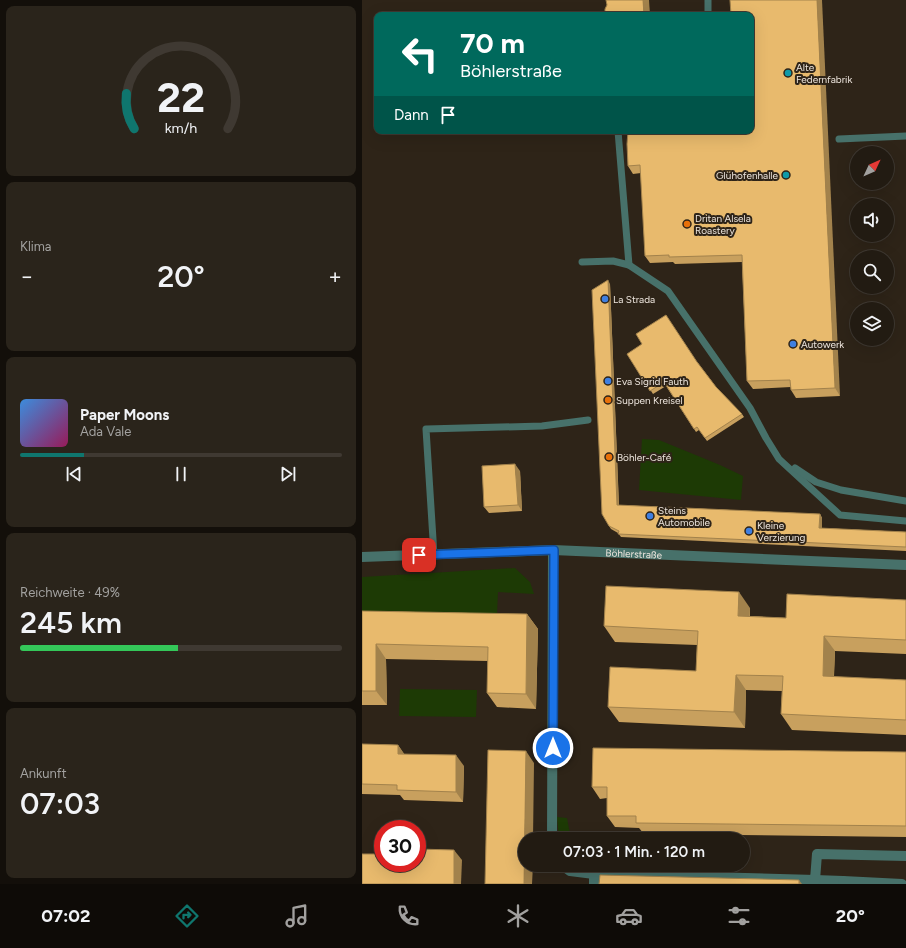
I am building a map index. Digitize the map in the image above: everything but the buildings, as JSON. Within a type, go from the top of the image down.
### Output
[{"type":"street","name":"Böhlerstraße","points":[[362,557],[554,550],[906,565]]},
{"type":"street","points":[[552,832],[554,550]]},
{"type":"street","points":[[815,880],[816,854],[906,856]]},
{"type":"street","points":[[573,872],[594,879],[815,880],[902,884]]},
{"type":"lane","points":[[708,0],[708,12]]},
{"type":"lane","points":[[618,134],[629,265]]},
{"type":"lane","points":[[839,139],[906,136]]},
{"type":"lane","points":[[582,262],[613,261],[629,265],[668,291],[750,408],[766,438],[779,458],[840,516],[906,521]]},
{"type":"lane","points":[[434,555],[426,429],[542,426],[588,420]]},
{"type":"lane","points":[[779,458],[816,482],[841,490],[906,501]]},
{"type":"green space","points":[[642,439],[659,440],[743,476],[741,500],[639,490]]},
{"type":"green space","points":[[515,568],[530,582],[534,594],[498,592],[497,614],[362,611],[362,577]]},
{"type":"green space","points":[[400,689],[477,690],[476,717],[399,716]]},
{"type":"green space","points":[[557,817],[567,818],[570,832],[558,832]]},
{"type":"place","name":"Alte Federnfabrik","points":[[788,73]]},
{"type":"place","name":"Glühofenhalle","points":[[786,175]]},
{"type":"place","name":"Dritan Alsela Roastery","points":[[687,224]]},
{"type":"place","name":"La Strada","points":[[605,299]]},
{"type":"place","name":"Autowerk","points":[[793,344]]},
{"type":"place","name":"Eva Sigrid Fauth","points":[[608,381]]},
{"type":"place","name":"Suppen Kreisel","points":[[608,400]]},
{"type":"place","name":"Böhler-Café","points":[[609,457]]},
{"type":"place","name":"Steins Automobile","points":[[650,516]]},
{"type":"place","name":"Kleine Verzierung","points":[[749,531]]},
{"type":"route","points":[[419,555],[554,550],[553,748]]}]
